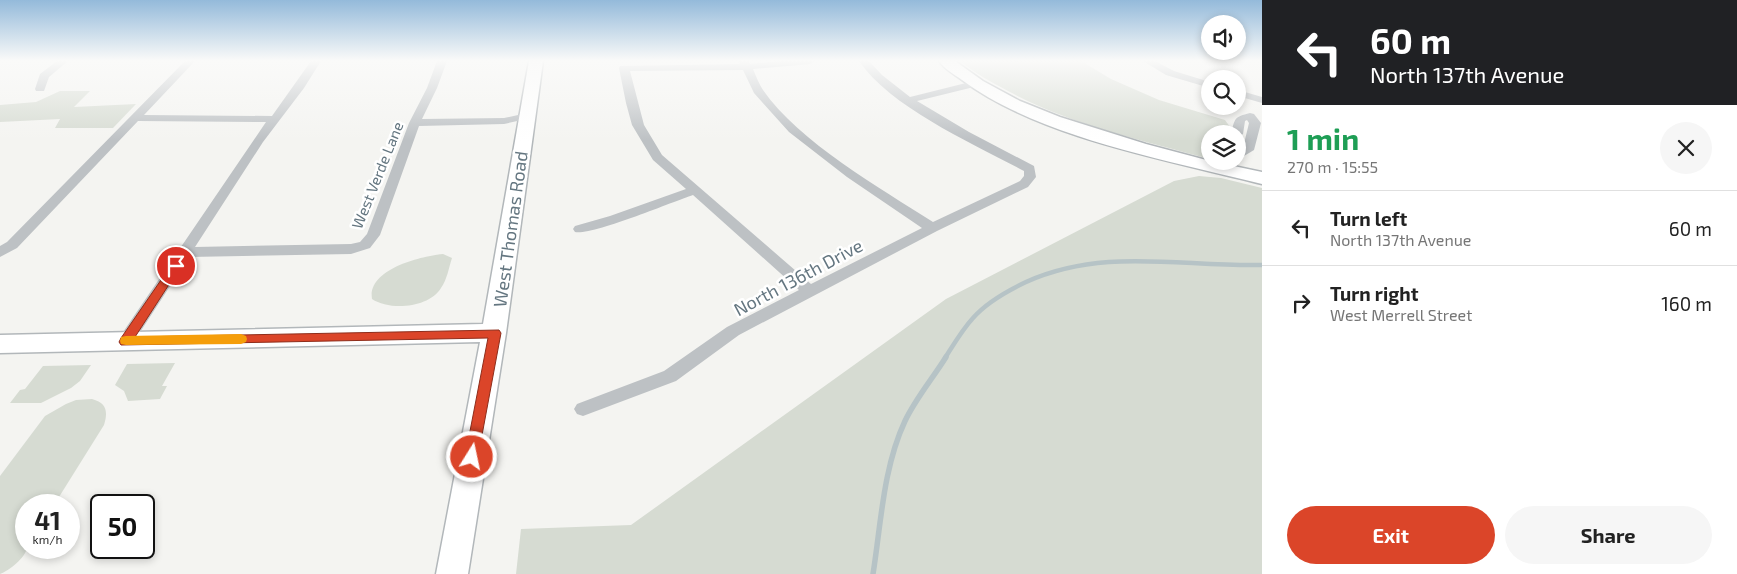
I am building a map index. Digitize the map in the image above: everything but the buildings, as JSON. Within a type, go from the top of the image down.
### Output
[{"type":"street","points":[[0,252],[12,245],[164,88]]},
{"type":"street","points":[[125,342],[258,141],[297,88]]},
{"type":"street","name":"West Verde Lane","points":[[185,252],[351,249],[365,245],[373,234],[417,118],[432,88]]},
{"type":"street","name":"West Thomas Road","points":[[452,574],[494,333],[532,88]]},
{"type":"street","points":[[628,88],[638,125],[657,157],[810,291]]},
{"type":"street","points":[[756,88],[792,130],[851,174],[932,228]]},
{"type":"street","points":[[893,88],[909,100],[959,88]]},
{"type":"street","points":[[987,88],[1024,108],[1074,127],[1123,143],[1262,178]]},
{"type":"street","points":[[1239,125],[1240,120],[1250,116],[1257,98]]},
{"type":"street","name":"North 136th Drive","points":[[583,409],[670,376],[733,332],[932,228],[1024,184],[1030,177],[1030,169],[947,124],[909,100]]},
{"type":"street","points":[[417,118],[504,122],[527,116]]},
{"type":"street","points":[[1246,150],[1248,150],[1255,122],[1250,116]]},
{"type":"street","points":[[134,118],[275,119]]},
{"type":"street","points":[[1246,135],[1252,136]]},
{"type":"street","points":[[580,228],[616,220],[694,190]]},
{"type":"street","points":[[0,344],[494,333]]},
{"type":"shaded area","points":[[1002,88],[1131,88],[1159,100],[1201,113],[1201,115],[1208,115],[1225,120],[1229,125],[1201,125],[1201,157],[1107,131],[1032,103]]},
{"type":"shaded area","points":[[60,91],[90,91],[74,107],[136,104],[113,128],[55,128],[60,119],[0,122],[0,105],[36,102]]},
{"type":"shaded area","points":[[1199,176],[1221,178],[1262,188],[1262,574],[516,574],[521,529],[631,525],[946,299],[1174,181]]},
{"type":"shaded area","points":[[443,254],[452,258],[446,277],[441,288],[428,300],[409,306],[399,306],[380,303],[372,299],[373,289],[378,280],[387,272],[410,261]]},
{"type":"shaded area","points":[[175,363],[162,386],[167,386],[160,399],[128,401],[124,391],[115,385],[127,364]]},
{"type":"shaded area","points":[[91,365],[80,381],[71,388],[41,403],[10,403],[20,390],[25,389],[43,366]]},
{"type":"shaded area","points":[[92,399],[101,403],[106,412],[104,425],[61,494],[15,494],[15,559],[20,559],[8,570],[0,574],[0,476],[45,416],[76,400]]},
{"type":"waterway","points":[[945,358],[965,327],[985,307],[1019,285],[1055,271],[1084,265],[1143,261],[1262,265]]},
{"type":"waterway","points":[[873,574],[887,477],[898,439],[914,404],[946,357]]},
{"type":"slow traffic","points":[[126,341],[241,339]]},
{"type":"route","points":[[176,266],[125,342],[494,333],[472,457]]}]
